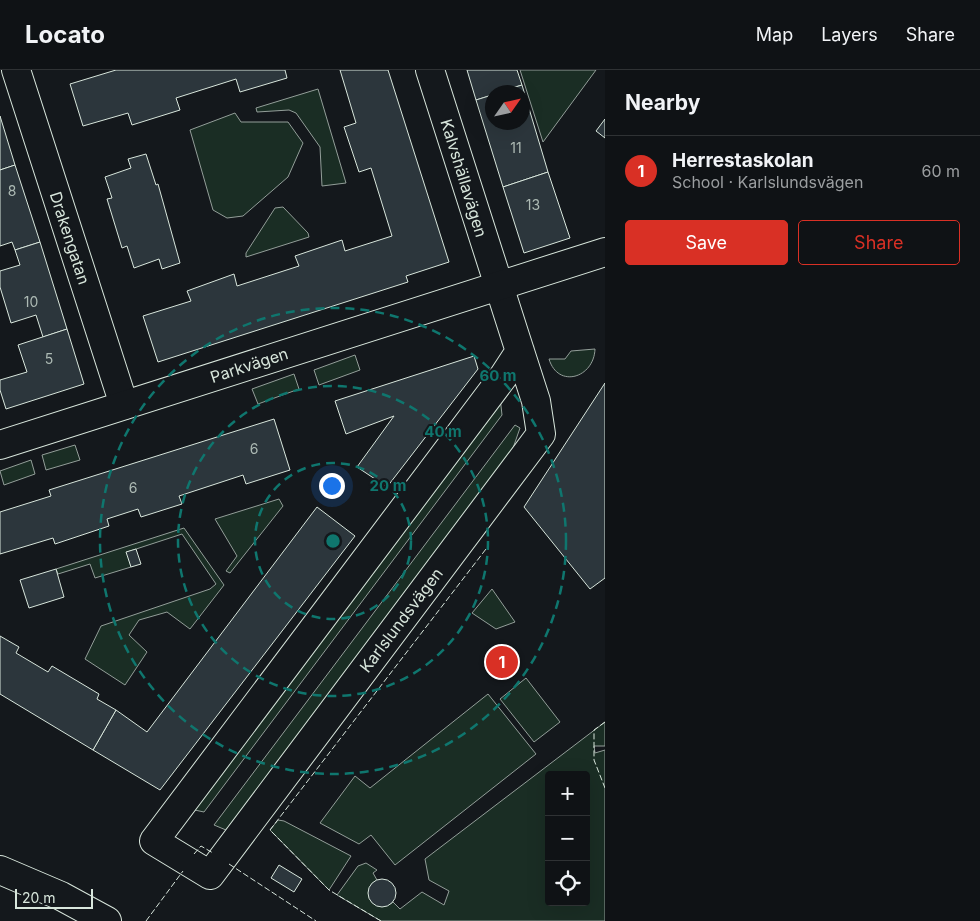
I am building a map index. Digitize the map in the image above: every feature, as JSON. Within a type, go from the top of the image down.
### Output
[{"type":"street","name":"Drakengatan","points":[[16,70],[124,405]]},
{"type":"street","name":"Kalvshällavägen","points":[[430,70],[498,286]]},
{"type":"street","points":[[498,286],[605,252]]},
{"type":"street","name":"Parkvägen","points":[[0,445],[498,286]]},
{"type":"street","name":"Karlslundsvägen","points":[[498,286],[520,351],[536,401],[541,434],[210,875],[154,841],[503,377],[520,351]]},
{"type":"street","points":[[0,870],[61,896],[107,921]]},
{"type":"green space","points":[[520,70],[596,70],[543,142],[530,101],[530,85],[525,85]]},
{"type":"green space","points":[[318,89],[346,183],[322,186],[320,147],[296,113],[289,110],[257,112],[256,108]]},
{"type":"green space","points":[[235,113],[241,122],[288,122],[303,143],[288,177],[243,216],[227,218],[213,210],[190,130]]},
{"type":"green space","points":[[283,207],[308,233],[309,237],[246,257],[246,253],[275,208]]},
{"type":"green space","points":[[595,349],[589,367],[575,376],[567,377],[560,374],[549,359],[565,359],[571,351]]},
{"type":"green space","points":[[355,355],[360,370],[319,385],[314,370]]},
{"type":"green space","points":[[294,374],[299,389],[258,404],[252,389]]},
{"type":"green space","points":[[500,397],[502,415],[204,812],[190,809]]},
{"type":"green space","points":[[515,425],[520,428],[512,451],[475,506],[226,830],[214,825]]},
{"type":"green space","points":[[75,445],[80,460],[46,470],[42,455]]},
{"type":"green space","points":[[31,460],[35,474],[4,485],[0,471]]},
{"type":"green space","points":[[279,499],[283,506],[230,573],[226,571],[237,556],[215,519]]},
{"type":"green space","points":[[184,528],[224,585],[190,629],[167,612],[139,620],[129,635],[147,652],[125,685],[85,659],[101,626],[210,589],[216,584],[182,534],[127,552],[131,567],[95,578],[90,564],[58,574],[56,569]]},
{"type":"green space","points":[[492,589],[515,622],[496,629],[472,613]]},
{"type":"green space","points":[[526,678],[560,722],[534,742],[500,699]]},
{"type":"green space","points":[[488,694],[536,754],[395,865],[371,835],[359,844],[320,823],[355,776],[370,788]]},
{"type":"green space","points":[[605,722],[605,746],[594,746],[595,753],[605,750],[605,921],[381,921],[337,895],[358,866],[366,863],[377,870],[373,873],[377,880],[371,884],[369,890],[371,900],[375,904],[386,906],[393,902],[400,909],[422,892],[444,905],[449,891],[429,880],[425,859]]},
{"type":"green space","points":[[278,820],[284,821],[351,856],[329,890],[270,830]]},
{"type":"building","points":[[116,70],[285,70],[287,78],[240,92],[236,79],[176,98],[180,110],[132,125],[128,113],[83,126],[70,84]]},
{"type":"building","points":[[340,70],[388,70],[449,262],[406,276],[408,282],[158,362],[143,316],[191,301],[187,291],[234,274],[237,286],[299,266],[295,256],[342,240],[345,251],[392,236],[371,168],[359,172],[344,127],[356,123]]},
{"type":"building","points":[[467,70],[517,70],[522,85],[485,85],[485,97],[476,100]]},
{"type":"building","points":[[485,97],[485,129],[476,100]]},
{"type":"building","points":[[530,112],[548,172],[503,187],[485,130],[530,130]]},
{"type":"building","points":[[0,116],[15,165],[0,170]]},
{"type":"building","points":[[605,119],[605,138],[596,131]]},
{"type":"building","points":[[146,154],[156,185],[158,184],[180,263],[162,269],[159,259],[134,268],[127,246],[122,248],[107,199],[112,198],[105,177],[131,168],[128,159]]},
{"type":"building","points":[[15,165],[40,242],[15,250],[12,242],[0,246],[0,170]]},
{"type":"building","points":[[548,172],[570,238],[524,253],[503,187]]},
{"type":"building","points":[[40,242],[67,329],[43,337],[36,315],[11,323],[0,287],[0,271],[20,265],[15,250]]},
{"type":"building","points":[[67,329],[84,384],[6,409],[0,390],[0,380],[27,372],[18,345]]},
{"type":"building","points":[[474,356],[478,369],[387,487],[357,467],[394,416],[346,434],[335,401]]},
{"type":"building","points":[[605,383],[605,578],[590,589],[524,507]]},
{"type":"building","points":[[274,419],[290,470],[246,484],[243,475],[179,496],[182,504],[141,517],[138,509],[107,519],[109,526],[55,544],[53,538],[0,554],[0,512],[51,496],[49,490]]},
{"type":"building","points":[[317,507],[355,536],[160,790],[93,750],[116,710],[147,732]]},
{"type":"building","points":[[136,549],[141,564],[131,567],[126,552]]},
{"type":"building","points":[[56,569],[64,597],[29,608],[20,580]]},
{"type":"building","points":[[0,636],[19,647],[16,653],[48,672],[52,666],[99,694],[97,699],[116,710],[93,750],[0,694]]},
{"type":"building","points":[[279,865],[302,879],[294,892],[271,878]]},
{"type":"building","points":[[382,879],[392,883],[396,893],[392,903],[382,907],[372,903],[368,893],[372,883]]},
{"type":"fence","points":[[381,921],[329,890],[270,830],[486,549]]},
{"type":"fence","points":[[605,722],[594,730],[594,760],[605,788]]},
{"type":"fence","points":[[194,854],[201,846],[213,853]]},
{"type":"fence","points":[[229,864],[316,921]]},
{"type":"fence","points":[[146,921],[183,871]]},
{"type":"place","name":"Herrestaskolan","points":[[502,662]]}]
